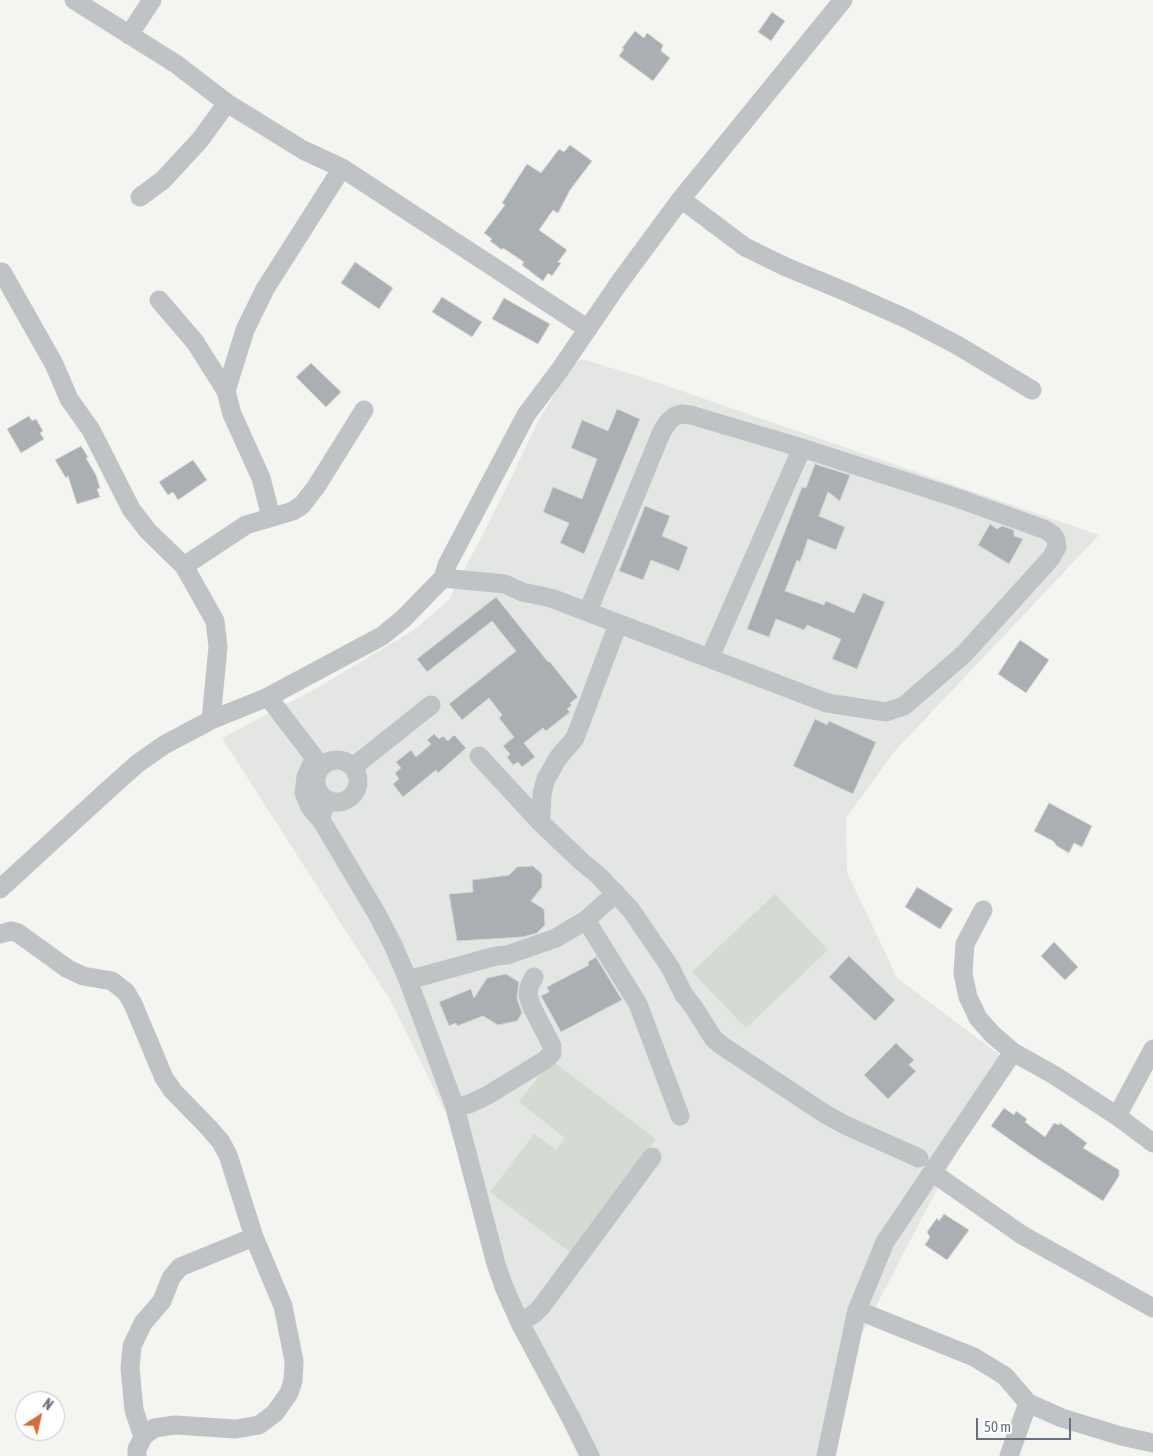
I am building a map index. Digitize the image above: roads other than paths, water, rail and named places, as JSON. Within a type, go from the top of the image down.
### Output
[{"type":"street","points":[[74,0],[176,64],[227,103],[303,150],[342,168],[588,328]]},
{"type":"street","points":[[129,35],[152,0]]},
{"type":"street","points":[[0,889],[137,764],[164,745],[211,720],[268,697],[382,636],[403,619],[443,578],[447,565],[526,415],[681,199],[844,0]]},
{"type":"street","points":[[140,197],[162,180],[200,140],[227,103]]},
{"type":"street","points":[[226,391],[245,330],[264,289],[342,168]]},
{"type":"street","points":[[681,199],[745,247],[786,267],[844,290],[907,319],[957,345],[1032,390]]},
{"type":"street","points":[[2,272],[54,364],[69,399],[91,430],[131,510],[148,531],[184,566],[215,621],[218,647],[211,720]]},
{"type":"street","points":[[159,300],[195,342],[226,391],[232,414],[261,478],[271,516]]},
{"type":"street","points":[[184,566],[246,525],[292,511],[302,505],[316,487],[364,410]]},
{"type":"street","points":[[443,578],[505,584],[522,592],[551,598],[588,611],[826,703],[886,712],[904,706],[964,654],[1051,558],[1057,547],[1053,535],[1046,530],[960,499],[802,448],[691,415],[681,414],[669,421],[662,431],[588,611]]},
{"type":"street","points":[[710,657],[802,448]]},
{"type":"street","points":[[539,820],[541,816],[542,793],[546,779],[558,758],[574,738],[618,624]]},
{"type":"street","points":[[268,697],[318,762],[316,786],[318,792],[328,800],[336,802],[343,801],[354,793],[358,780],[353,767],[340,760],[318,762]]},
{"type":"street","points":[[353,767],[431,705]]},
{"type":"street","points":[[479,756],[539,820],[616,893],[631,910],[670,967],[684,995],[694,1006],[713,1038],[845,1125],[919,1158]]},
{"type":"street","points":[[318,762],[306,777],[304,793],[310,807],[322,820],[377,914],[408,980],[455,1107],[496,1264],[520,1323],[590,1456]]},
{"type":"street","points":[[322,820],[322,813],[328,800]]},
{"type":"street","points":[[408,980],[496,956],[507,956],[556,938],[586,920],[616,893]]},
{"type":"street","points":[[983,910],[965,944],[963,974],[968,996],[978,1018],[992,1034],[1013,1052],[1054,1075],[1117,1116],[1153,1143]]},
{"type":"street","points":[[586,920],[638,1004],[680,1116]]},
{"type":"street","points":[[0,934],[11,931],[18,933],[68,969],[83,976],[112,981],[126,992],[133,1004],[164,1078],[173,1091],[210,1128],[228,1155],[254,1237],[283,1306],[294,1361],[293,1381],[289,1393],[275,1413],[259,1424],[236,1428],[175,1425],[154,1428],[144,1437],[137,1449],[137,1456]]},
{"type":"street","points":[[455,1107],[469,1104],[482,1098],[552,1053],[552,1046],[531,1005],[528,995],[529,987],[534,978]]},
{"type":"street","points":[[1117,1116],[1153,1049]]},
{"type":"street","points":[[826,1456],[856,1310],[885,1242],[1013,1052]]},
{"type":"street","points":[[520,1323],[541,1307],[652,1157]]},
{"type":"street","points":[[933,1173],[1022,1235],[1153,1308]]},
{"type":"street","points":[[144,1437],[134,1410],[130,1368],[132,1346],[143,1322],[162,1301],[172,1278],[180,1267],[254,1237]]},
{"type":"street","points":[[856,1310],[974,1357],[1005,1376],[1028,1403],[1062,1418],[1121,1436],[1153,1443]]},
{"type":"street","points":[[1010,1456],[1028,1403]]}]
